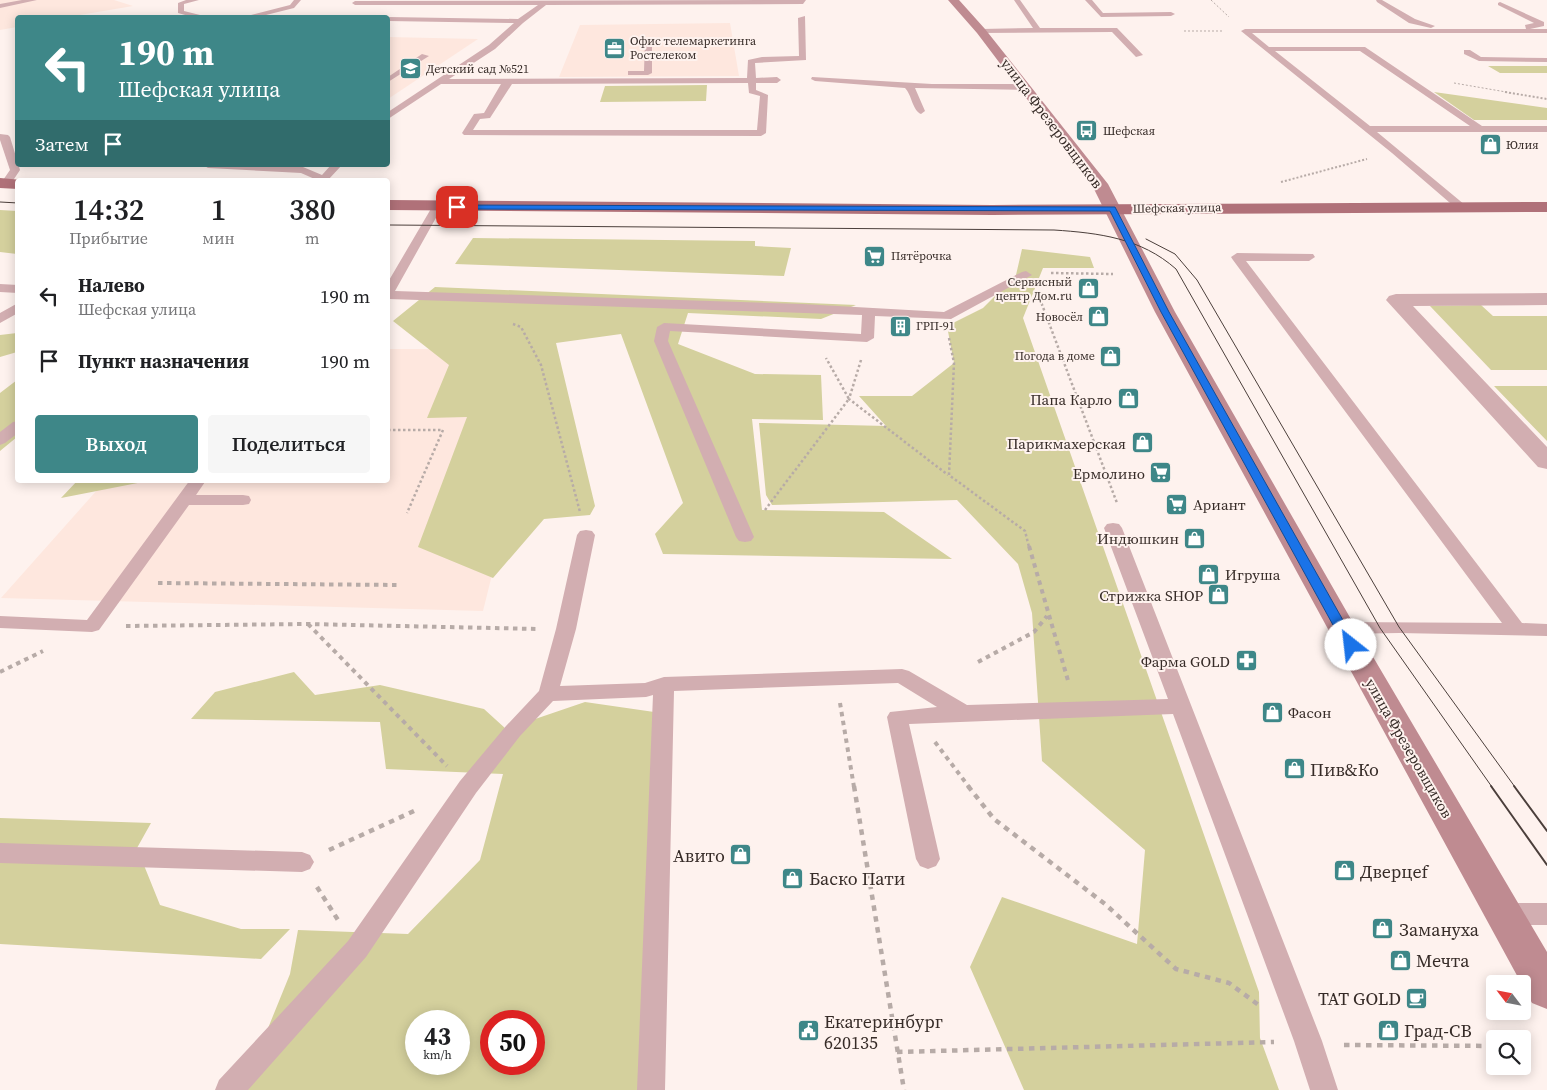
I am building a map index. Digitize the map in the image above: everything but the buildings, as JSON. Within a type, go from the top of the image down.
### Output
[{"type":"main road","name":"улица Фрезеровщиков","points":[[952,0],[981,31],[1100,184],[1165,312],[1341,628],[1547,990]]},
{"type":"main road","name":"Шефская улица","points":[[390,205],[437,207],[1112,209],[1547,207]]},
{"type":"street","points":[[1547,299],[1396,300],[1547,462]]},
{"type":"lane","points":[[0,6],[34,0]]},
{"type":"lane","points":[[194,15],[180,12],[181,4],[196,0]]},
{"type":"lane","points":[[256,15],[292,7],[298,0]]},
{"type":"lane","points":[[355,3],[546,1],[803,2],[804,0]]},
{"type":"lane","points":[[1017,0],[1038,30]]},
{"type":"lane","points":[[1088,0],[1101,15],[1171,14],[1164,7]]},
{"type":"lane","points":[[390,114],[492,47],[520,20],[546,1]]},
{"type":"lane","points":[[1379,1],[1419,23],[1443,27],[1547,31]]},
{"type":"lane","points":[[1461,207],[1368,129],[1244,31],[1487,29],[1529,27],[1541,24],[1500,4]]},
{"type":"lane","points":[[509,82],[505,85],[487,116],[477,116],[467,133],[761,133],[764,95],[752,91],[751,62],[762,59],[803,58],[802,18]]},
{"type":"lane","points":[[390,20],[520,20]]},
{"type":"lane","points":[[981,31],[1114,30],[1139,54]]},
{"type":"lane","points":[[448,76],[648,73],[648,43]]},
{"type":"lane","points":[[1267,49],[1362,49],[1480,129]]},
{"type":"lane","points":[[1467,52],[1479,59],[1547,60]]},
{"type":"lane","points":[[390,79],[425,56]]},
{"type":"lane","points":[[815,79],[907,85],[1026,87]]},
{"type":"lane","points":[[438,82],[777,80]]},
{"type":"lane","points":[[907,85],[914,92],[921,111]]},
{"type":"lane","points":[[394,100],[408,101]]},
{"type":"lane","points":[[1368,129],[1547,128]]},
{"type":"lane","points":[[0,137],[5,137],[15,170],[8,183]]},
{"type":"lane","points":[[246,167],[303,170],[321,178]]},
{"type":"lane","points":[[324,178],[335,167]]},
{"type":"lane","points":[[390,289],[437,207]]},
{"type":"lane","points":[[1310,257],[1237,257],[1516,628]]},
{"type":"lane","points":[[390,293],[869,311],[946,316],[1026,275]]},
{"type":"lane","points":[[0,288],[15,290]]},
{"type":"lane","points":[[0,319],[15,309]]},
{"type":"lane","points":[[744,537],[661,341],[664,327],[867,338],[869,311]]},
{"type":"lane","points":[[0,440],[15,428]]},
{"type":"lane","points":[[0,622],[92,626],[196,483]]},
{"type":"lane","points":[[184,500],[243,500]]},
{"type":"lane","points":[[1113,528],[1308,1041],[1324,1090]]},
{"type":"lane","points":[[229,1090],[357,949],[468,787],[513,731],[548,694],[566,629],[586,534]]},
{"type":"lane","points":[[1341,628],[1516,628],[1547,630]]},
{"type":"lane","points":[[548,694],[646,690],[664,684],[902,676],[963,712]]},
{"type":"lane","points":[[651,1090],[664,684]]},
{"type":"lane","points":[[928,859],[897,717],[963,712],[1180,706]]},
{"type":"lane","points":[[0,853],[302,862]]},
{"type":"lane","points":[[1503,914],[1547,914]]},
{"type":"path","points":[[1449,82],[1547,99]]},
{"type":"path","points":[[1274,184],[1395,151]]},
{"type":"path","points":[[946,316],[954,363],[949,475]]},
{"type":"path","points":[[512,323],[521,327],[541,364],[569,476],[586,534]]},
{"type":"path","points":[[813,335],[848,399],[1025,532],[1048,616],[1078,709]]},
{"type":"path","points":[[744,537],[848,399],[867,338]]},
{"type":"path","points":[[390,430],[443,430],[407,513]]},
{"type":"path","points":[[125,582],[400,585]]},
{"type":"path","points":[[978,662],[1034,632],[1048,616]]},
{"type":"path","points":[[92,626],[308,624],[566,629]]},
{"type":"path","points":[[308,624],[468,787]]},
{"type":"path","points":[[839,696],[904,1090]]},
{"type":"path","points":[[909,717],[921,721],[945,757],[994,818],[1105,904],[1176,969],[1229,983],[1308,1041]]},
{"type":"path","points":[[357,949],[302,862],[415,811]]},
{"type":"path","points":[[897,1052],[1308,1041],[1336,1045],[1486,1046]]},
{"type":"shaded area","points":[[0,0],[114,0],[133,6],[80,15],[15,15],[15,27],[0,30]]},
{"type":"shaded area","points":[[730,23],[739,76],[559,77],[580,25]]},
{"type":"shaded area","name":"Детский сад №521","points":[[390,37],[478,39],[390,98]]},
{"type":"shaded area","points":[[1488,66],[1547,66],[1547,73],[1500,73]]},
{"type":"shaded area","points":[[707,85],[706,101],[600,102],[605,86]]},
{"type":"shaded area","points":[[1434,92],[1547,108],[1547,120],[1474,120]]},
{"type":"shaded area","points":[[0,210],[15,211],[15,254],[0,252]]},
{"type":"shaded area","points":[[473,238],[755,241],[755,246],[791,248],[784,276],[455,264]]},
{"type":"shaded area","points":[[1022,249],[1090,257],[1094,268],[1043,268],[1023,318],[1259,992],[1260,1038],[1279,1090],[1024,1090],[970,967],[1002,897],[1137,944],[1145,850],[1042,761],[1032,613],[1018,564],[957,500],[772,505],[766,495],[759,423],[886,426],[859,396],[912,396],[954,363],[947,326],[983,308],[1016,275]]},
{"type":"shaded area","points":[[435,287],[856,305],[821,319],[688,313],[678,344],[755,374],[821,375],[823,420],[752,419],[762,510],[884,512],[952,559],[663,554],[655,534],[683,503],[621,334],[556,343],[595,506],[590,515],[544,519],[493,578],[418,547],[467,417],[427,418],[449,365],[393,321]]},
{"type":"shaded area","points":[[1481,305],[1493,316],[1547,316],[1547,370],[1491,370],[1430,306]]},
{"type":"shaded area","points":[[15,333],[15,353],[0,357],[0,335]]},
{"type":"shaded area","points":[[390,349],[516,349],[532,414],[483,611],[1,598],[103,483],[390,483]]},
{"type":"shaded area","points":[[15,382],[15,439],[0,451],[0,393]]},
{"type":"shaded area","points":[[1494,386],[1547,386],[1547,441]]},
{"type":"shaded area","points":[[75,483],[138,483],[61,498]]},
{"type":"shaded area","points":[[294,672],[315,695],[380,685],[484,709],[506,729],[585,702],[668,714],[659,1090],[237,1090],[249,1075],[290,974],[298,930],[408,934],[480,860],[503,774],[386,769],[380,722],[191,719],[215,692]]},
{"type":"shaded area","points":[[0,818],[151,823],[137,848],[160,905],[241,929],[290,929],[261,959],[0,944]]},
{"type":"tram line","points":[[0,202],[15,203]]},
{"type":"tram line","points":[[390,225],[1054,230],[1103,235],[1148,250],[1176,269],[1380,628],[1492,787]]},
{"type":"tram line","points":[[1146,239],[1175,254],[1197,280],[1399,627],[1515,787]]},
{"type":"tram line","points":[[1491,786],[1547,865]]},
{"type":"tram line","points":[[1514,786],[1547,831]]},
{"type":"place","name":"Офис телемаркетинга Ростелеком","points":[[614,48]]},
{"type":"place","name":"Детский сад №521","points":[[410,69]]},
{"type":"place","name":"Шефская","points":[[1087,131]]},
{"type":"place","name":"Юлия","points":[[1490,145]]},
{"type":"place","name":"Пятёрочка","points":[[875,256]]},
{"type":"place","name":"Сервисный центр Дом.ru","points":[[1088,289]]},
{"type":"place","name":"Новосёл","points":[[1099,317]]},
{"type":"place","name":"ГРП-91","points":[[900,326]]},
{"type":"place","name":"Погода в доме","points":[[1111,356]]},
{"type":"place","name":"Папа Карло","points":[[1128,399]]},
{"type":"place","name":"Парикмахерская","points":[[1142,443]]},
{"type":"place","name":"Ермолино","points":[[1161,473]]},
{"type":"place","name":"Ариант","points":[[1177,504]]},
{"type":"place","name":"Индюшкин","points":[[1195,538]]},
{"type":"place","name":"Игруша","points":[[1209,574]]},
{"type":"place","name":"Стрижка SHOP","points":[[1219,595]]},
{"type":"place","name":"Фарма GOLD","points":[[1246,661]]},
{"type":"place","name":"Фасон","points":[[1272,712]]},
{"type":"place","name":"Пив&Ко","points":[[1294,769]]},
{"type":"place","name":"Авито","points":[[741,855]]},
{"type":"place","name":"Дверцеf","points":[[1344,871]]},
{"type":"place","name":"Баско Пати","points":[[793,878]]},
{"type":"place","name":"Замануха","points":[[1383,929]]},
{"type":"place","name":"Мечта","points":[[1400,960]]},
{"type":"place","name":"TAT GOLD","points":[[1417,998]]},
{"type":"place","name":"Град-СВ","points":[[1388,1030]]},
{"type":"place","name":"Екатеринбург 620135","points":[[808,1031]]},
{"type":"route","points":[[457,207],[1112,209],[1165,312],[1351,645]]}]
